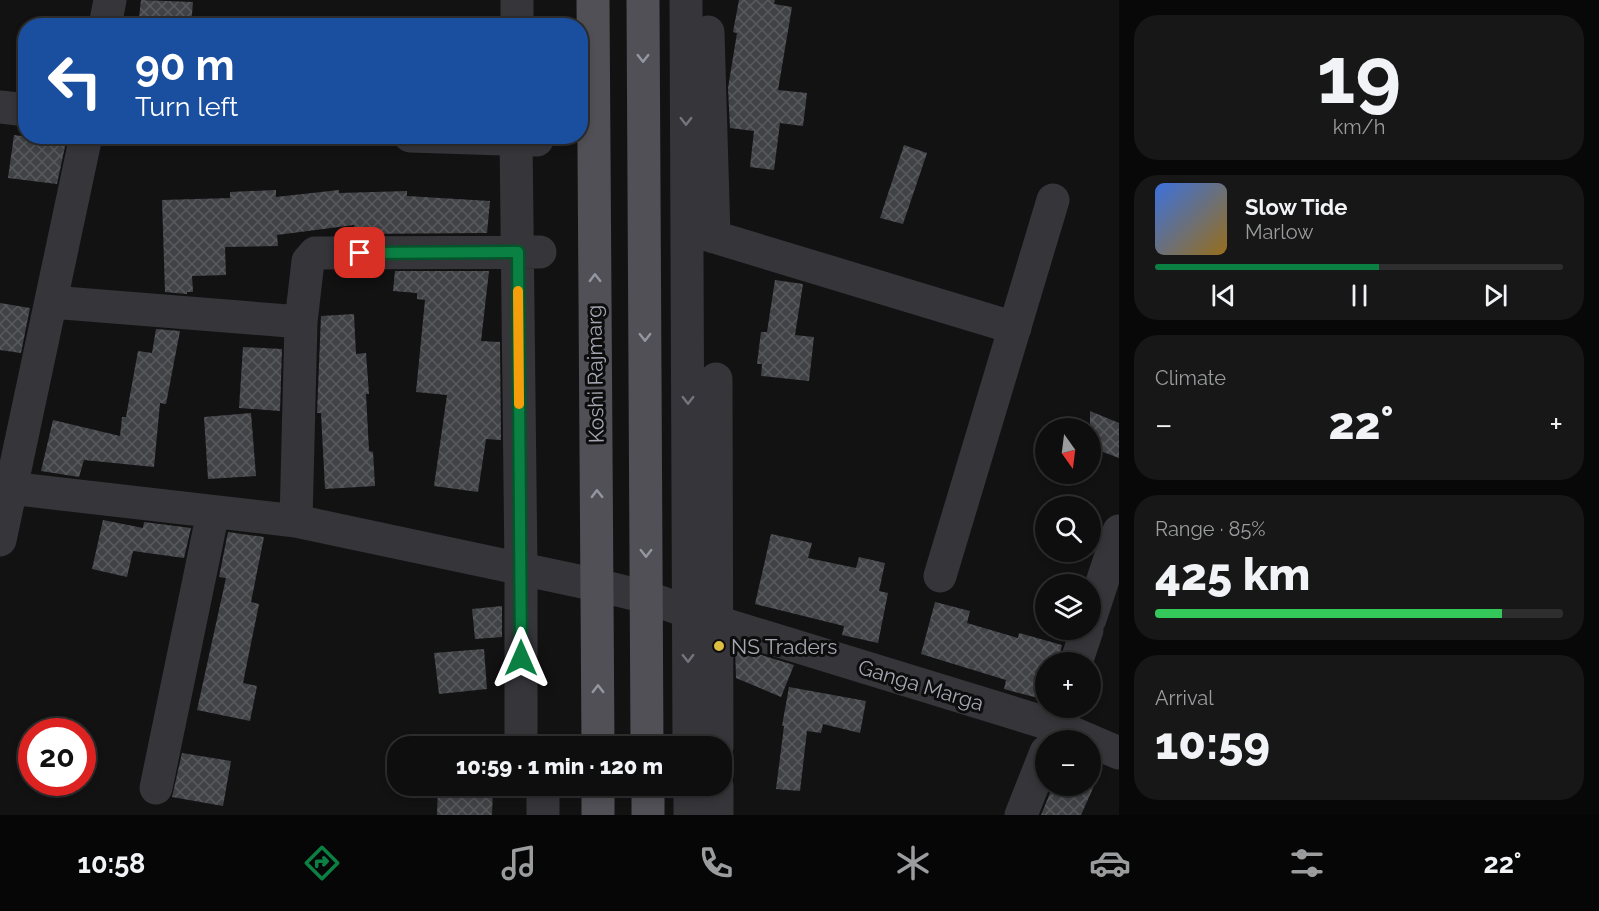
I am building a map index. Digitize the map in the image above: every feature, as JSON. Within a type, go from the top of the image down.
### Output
[{"type":"main road","name":"Koshi Rajmarg","points":[[593,0],[598,736]]},
{"type":"main road","points":[[643,0],[647,736]]},
{"type":"main road","points":[[598,796],[598,815]]},
{"type":"main road","points":[[648,796],[648,815]]},
{"type":"street","points":[[107,18],[110,0]]},
{"type":"street","points":[[517,0],[517,18]]},
{"type":"street","points":[[539,0],[539,18]]},
{"type":"street","points":[[686,0],[701,233]]},
{"type":"street","points":[[708,0],[701,233],[703,616],[716,736]]},
{"type":"street","points":[[0,107],[18,109]]},
{"type":"street","points":[[0,540],[5,488],[51,302],[84,144]]},
{"type":"street","points":[[527,144],[532,571],[542,736]]},
{"type":"street","points":[[940,576],[1053,200]]},
{"type":"street","points":[[701,233],[1015,328]]},
{"type":"street","points":[[296,521],[301,322],[308,261],[315,254],[529,252]]},
{"type":"street","points":[[51,302],[301,322]]},
{"type":"street","points":[[690,736],[703,616],[716,379]]},
{"type":"street","name":"Ganga Marga","points":[[5,488],[296,521],[597,585],[646,597],[1047,730]]},
{"type":"street","points":[[156,788],[213,512]]},
{"type":"street","points":[[1101,595],[1114,566],[1119,531]]},
{"type":"street","points":[[522,736],[532,571]]},
{"type":"street","name":"Ganga Marga","points":[[1101,747],[1119,753]]},
{"type":"street","points":[[1021,815],[1035,779]]},
{"type":"street","points":[[520,796],[520,815]]},
{"type":"street","points":[[543,796],[543,815]]},
{"type":"street","points":[[690,796],[690,815]]},
{"type":"street","points":[[717,796],[717,815]]},
{"type":"building","points":[[141,0],[193,2],[192,18],[139,18]]},
{"type":"building","points":[[739,0],[775,0],[774,4],[792,7],[778,90],[807,93],[803,126],[780,123],[774,170],[750,167],[754,131],[730,128],[728,88],[737,33],[733,32]]},
{"type":"building","points":[[14,135],[18,136],[18,144],[66,144],[57,184],[8,178]]},
{"type":"building","points":[[904,145],[927,153],[903,224],[880,218]]},
{"type":"building","points":[[276,190],[276,197],[339,190],[339,193],[407,191],[407,196],[490,201],[487,233],[355,234],[354,225],[277,235],[278,246],[225,247],[226,275],[192,276],[193,292],[187,292],[187,294],[165,292],[162,200],[230,198],[230,192]]},
{"type":"building","points":[[395,271],[489,271],[481,341],[500,342],[501,440],[486,439],[478,492],[434,486],[447,395],[416,392],[425,300],[417,299],[417,293],[393,291]]},
{"type":"building","points":[[775,280],[803,284],[795,335],[814,337],[809,381],[761,376],[762,364],[757,364],[761,332],[767,332]]},
{"type":"building","points":[[0,303],[30,308],[21,353],[0,350]]},
{"type":"building","points":[[354,314],[356,354],[366,353],[369,451],[373,452],[375,486],[325,489],[321,413],[317,413],[321,316]]},
{"type":"building","points":[[156,329],[180,331],[166,404],[160,403],[154,467],[84,460],[79,477],[41,471],[53,420],[120,436],[122,417],[126,417],[138,351],[152,353]]},
{"type":"building","points":[[243,347],[282,349],[280,411],[239,408]]},
{"type":"building","points":[[1090,411],[1119,423],[1119,458],[1101,451],[1101,418],[1090,418]]},
{"type":"building","points":[[251,413],[256,476],[208,479],[204,417]]},
{"type":"building","points":[[103,520],[143,528],[144,522],[191,528],[184,558],[133,551],[127,577],[92,569]]},
{"type":"building","points":[[228,532],[264,537],[251,602],[259,604],[243,683],[257,686],[250,721],[197,710],[226,578],[219,577]]},
{"type":"building","points":[[771,534],[812,543],[808,558],[856,568],[859,557],[885,563],[879,591],[888,593],[878,643],[842,635],[844,626],[755,604]]},
{"type":"building","points":[[935,602],[970,611],[967,623],[1018,638],[1019,633],[1035,637],[1035,640],[1062,645],[1060,652],[1035,652],[1035,697],[1004,689],[1006,680],[921,654]]},
{"type":"building","points":[[502,606],[502,637],[475,639],[472,609]]},
{"type":"building","points":[[735,647],[794,665],[781,697],[736,678]]},
{"type":"building","points":[[484,649],[487,689],[439,694],[434,653]]},
{"type":"building","points":[[789,687],[866,701],[860,733],[823,724],[821,733],[807,731],[800,791],[776,789],[784,726],[782,726]]},
{"type":"building","points":[[182,753],[231,761],[223,806],[172,797]]},
{"type":"building","points":[[438,796],[493,796],[492,815],[437,815]]},
{"type":"building","points":[[1049,796],[1090,796],[1081,815],[1041,815]]},
{"type":"slow traffic","points":[[518,291],[519,404]]},
{"type":"place","name":"NS Traders","points":[[719,646]]},
{"type":"route","points":[[360,253],[518,252],[521,658]]}]
